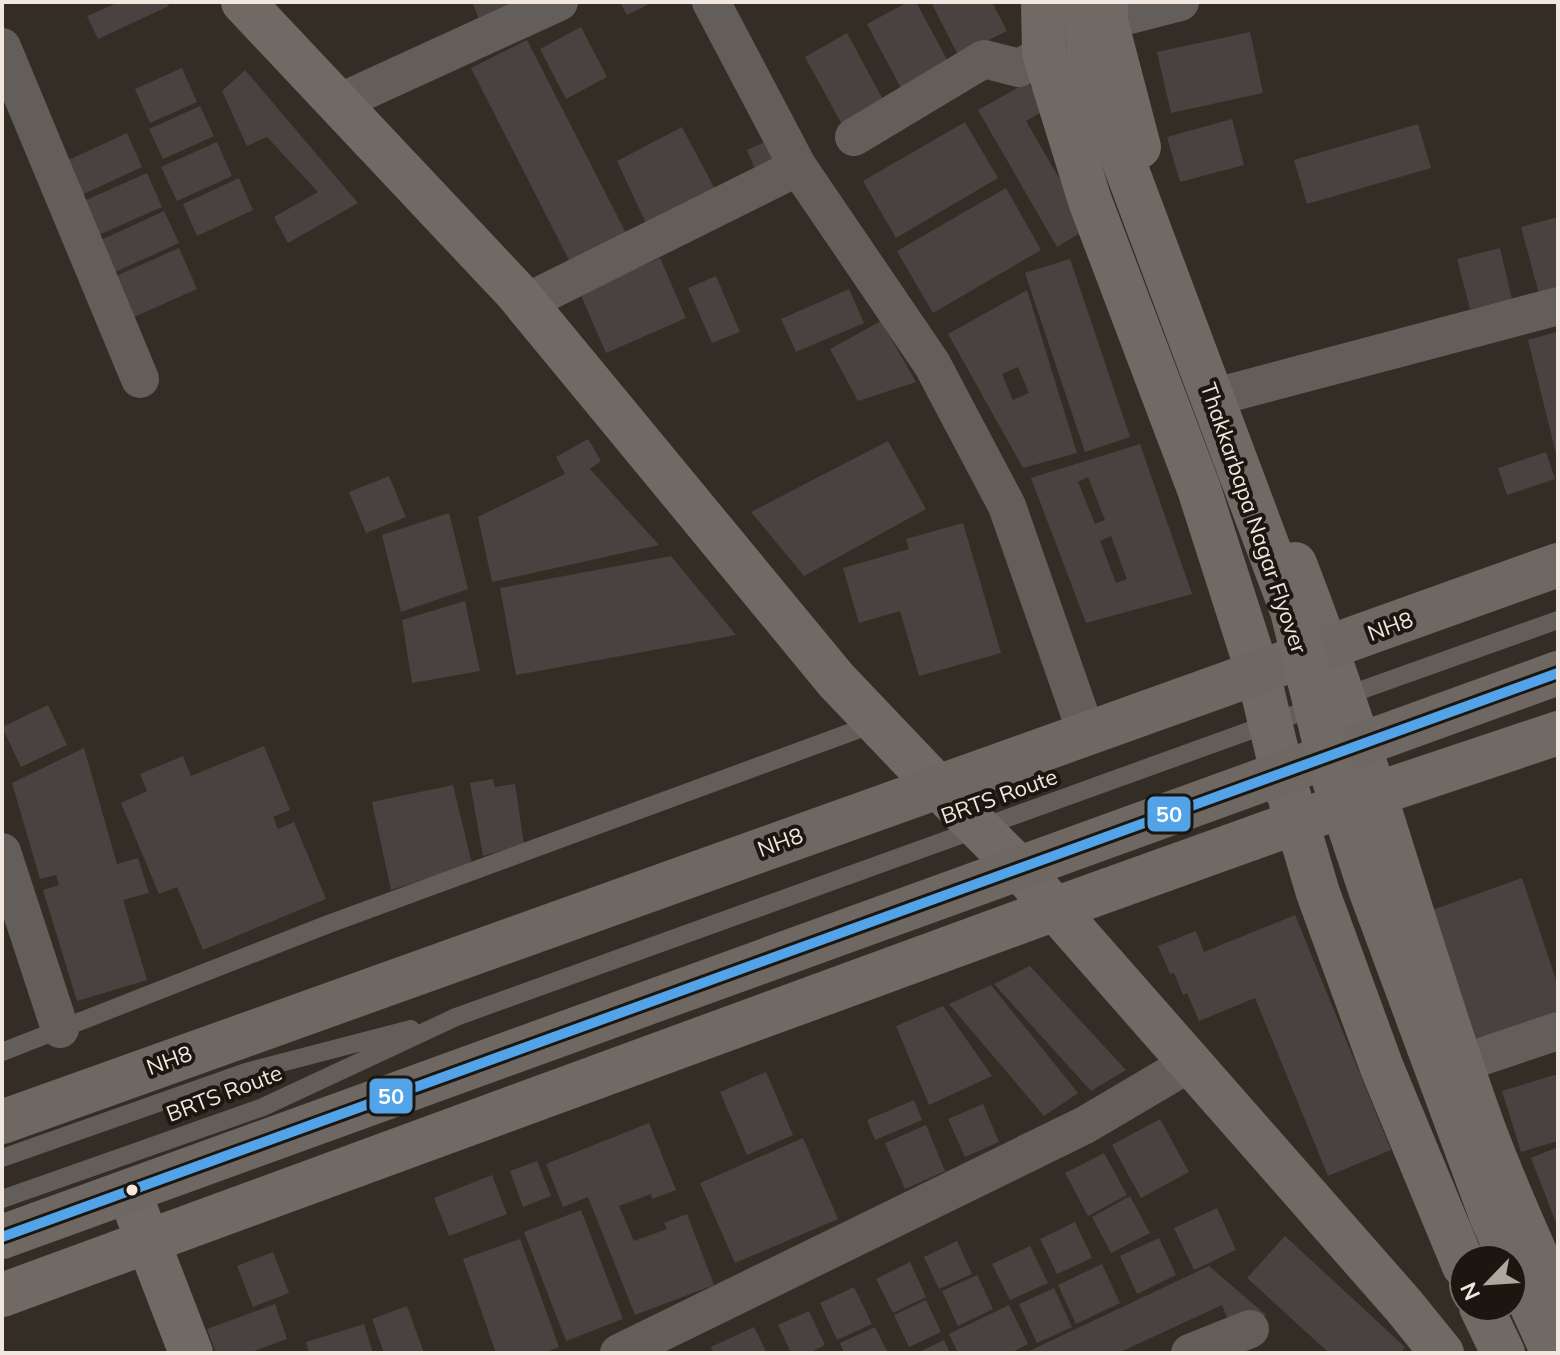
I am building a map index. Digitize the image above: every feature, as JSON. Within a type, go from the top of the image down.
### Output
[{"type":"main road","name":"NH8","points":[[2,1122],[1558,565]]},
{"type":"main road","points":[[2,1237],[1558,673]]},
{"type":"street","points":[[243,2],[525,303],[836,680],[1020,869],[1442,1353]]},
{"type":"street","points":[[338,103],[518,10],[559,2]]},
{"type":"street","points":[[711,2],[798,167],[932,364],[1007,506],[1086,732]]},
{"type":"street","points":[[1043,2],[1044,53],[1090,201],[1199,489],[1258,673],[1282,772],[1318,893],[1382,1068],[1454,1243]]},
{"type":"street","name":"Thakkarbapa Nagar Flyover","points":[[1064,2],[1067,55],[1100,161],[1271,617],[1312,783],[1349,897],[1480,1243]]},
{"type":"street","points":[[854,137],[984,59],[1019,68],[1044,53],[1100,8],[1180,2]]},
{"type":"street","points":[[1100,8],[1137,141],[1328,648],[1481,1123],[1558,1303]]},
{"type":"street","name":"Thakkarbapa Nagar Flyover","points":[[1100,8],[1089,52],[1121,154],[1292,611],[1333,777],[1370,889],[1503,1243]]},
{"type":"street","points":[[2,47],[140,379]]},
{"type":"street","points":[[525,303],[798,167]]},
{"type":"street","points":[[1230,393],[1558,306]]},
{"type":"street","points":[[2,1295],[1055,909],[1373,795],[1558,733]]},
{"type":"street","points":[[2,852],[60,1029]]},
{"type":"street","points":[[1462,1063],[1558,1031]]},
{"type":"street","points":[[619,1353],[1085,1125],[1190,1063]]},
{"type":"street","points":[[129,1193],[191,1353]]},
{"type":"street","name":"Thakkarbapa Nagar Flyover","points":[[1528,1298],[1553,1353]]},
{"type":"street","points":[[1489,1323],[1503,1353]]},
{"type":"street","points":[[1514,1323],[1528,1353]]},
{"type":"street","points":[[1190,1353],[1250,1329]]},
{"type":"lane","name":"BRTS Route","points":[[2,1158],[246,1072],[456,1017],[1558,620]]},
{"type":"lane","points":[[2,1052],[326,925],[876,723]]},
{"type":"lane","name":"BRTS Route","points":[[2,1199],[263,1107],[456,1017]]},
{"type":"building","points":[[119,2],[167,2],[169,6],[98,39],[87,16]]},
{"type":"building","points":[[472,2],[509,2],[515,16],[484,30]]},
{"type":"building","points":[[620,2],[653,2],[627,15]]},
{"type":"building","points":[[908,2],[916,2],[950,65],[902,90],[867,24]]},
{"type":"building","points":[[931,2],[992,2],[1007,31],[958,55]]},
{"type":"building","points":[[581,27],[607,77],[566,99],[540,49]]},
{"type":"building","points":[[1250,32],[1263,93],[1171,113],[1157,52]]},
{"type":"building","points":[[847,33],[887,107],[845,130],[805,57]]},
{"type":"building","points":[[527,40],[628,237],[572,266],[471,68]]},
{"type":"building","points":[[182,68],[197,102],[150,123],[135,89]]},
{"type":"building","points":[[245,70],[358,203],[288,243],[274,217],[318,192],[267,137],[247,146],[222,91]]},
{"type":"building","points":[[1028,82],[1045,110],[1026,121],[1088,228],[1057,247],[978,110]]},
{"type":"building","points":[[200,106],[214,136],[163,159],[149,129]]},
{"type":"building","points":[[1232,119],[1244,165],[1180,182],[1167,137]]},
{"type":"building","points":[[965,122],[998,178],[896,238],[863,181]]},
{"type":"building","points":[[1418,124],[1431,168],[1307,204],[1294,160]]},
{"type":"building","points":[[682,127],[719,197],[650,232],[617,161]]},
{"type":"building","points":[[127,133],[142,167],[77,197],[62,163]]},
{"type":"building","points":[[774,138],[787,169],[760,181],[747,150]]},
{"type":"building","points":[[217,142],[232,176],[177,201],[161,167]]},
{"type":"building","points":[[147,173],[162,207],[92,238],[77,204]]},
{"type":"building","points":[[239,178],[253,210],[197,236],[183,204]]},
{"type":"building","points":[[1006,188],[1041,250],[933,313],[897,251]]},
{"type":"building","points":[[164,211],[179,243],[115,272],[101,240]]},
{"type":"building","points":[[1558,217],[1558,289],[1539,294],[1521,227]]},
{"type":"building","points":[[179,248],[197,289],[134,317],[116,276]]},
{"type":"building","points":[[1500,248],[1512,299],[1470,309],[1457,259]]},
{"type":"building","points":[[660,258],[686,318],[606,353],[580,293]]},
{"type":"building","points":[[1070,259],[1130,437],[1085,452],[1025,273]]},
{"type":"building","points":[[716,276],[740,332],[712,343],[688,288]]},
{"type":"building","points":[[849,289],[864,323],[796,352],[781,319]]},
{"type":"building","points":[[1027,290],[1077,453],[1023,468],[948,334]],"holes":[[[1018,367],[1029,393],[1013,400],[1002,374]]]},
{"type":"building","points":[[881,321],[916,382],[858,401],[830,349]]},
{"type":"building","points":[[1556,332],[1558,339],[1557,458],[1528,340]]},
{"type":"building","points":[[588,439],[601,461],[590,469],[659,545],[492,582],[478,517],[565,474],[556,457]]},
{"type":"building","points":[[888,441],[926,509],[804,576],[751,512]]},
{"type":"building","points":[[1140,444],[1192,594],[1086,623],[1031,478]],"holes":[[[1088,477],[1105,520],[1095,524],[1078,482]],[[1111,536],[1127,579],[1116,583],[1100,541]]]},
{"type":"building","points":[[1546,452],[1555,479],[1507,495],[1498,468]]},
{"type":"building","points":[[389,476],[406,517],[366,533],[349,492]]},
{"type":"building","points":[[449,513],[468,589],[401,612],[382,535]]},
{"type":"building","points":[[963,523],[1001,653],[919,676],[900,611],[859,623],[843,568],[909,549],[906,539]]},
{"type":"building","points":[[671,556],[736,635],[516,675],[500,588]]},
{"type":"building","points":[[465,601],[480,671],[412,683],[402,620]]},
{"type":"building","points":[[48,705],[67,745],[21,767],[2,727]]},
{"type":"building","points":[[264,746],[290,810],[273,817],[278,829],[294,822],[326,899],[203,950],[177,887],[159,894],[121,803],[147,791],[140,774],[183,756],[191,776]]},
{"type":"building","points":[[84,748],[117,864],[138,858],[149,893],[123,900],[147,980],[77,1001],[43,890],[59,885],[56,875],[40,879],[12,783]]},
{"type":"building","points":[[493,779],[495,787],[515,784],[524,844],[483,856],[470,783]]},
{"type":"building","points":[[453,785],[472,864],[391,890],[372,802]]},
{"type":"building","points":[[1522,878],[1558,986],[1558,1016],[1468,1040],[1418,915]]},
{"type":"building","points":[[1295,915],[1391,1150],[1328,1176],[1255,998],[1199,1021],[1187,993],[1183,995],[1174,973],[1170,974],[1158,946],[1196,931],[1204,952]]},
{"type":"building","points":[[1030,966],[1126,1070],[1091,1091],[994,984]]},
{"type":"building","points":[[991,985],[1078,1093],[1044,1116],[949,1004]]},
{"type":"building","points":[[943,1006],[992,1076],[929,1105],[896,1026]]},
{"type":"building","points":[[766,1072],[793,1135],[747,1155],[720,1092]]},
{"type":"building","points":[[1558,1074],[1558,1141],[1521,1152],[1502,1091]]},
{"type":"building","points":[[914,1100],[922,1120],[875,1140],[867,1120]]},
{"type":"building","points":[[983,1104],[999,1142],[965,1157],[948,1119]]},
{"type":"building","points":[[1160,1119],[1189,1172],[1141,1198],[1112,1145]]},
{"type":"building","points":[[649,1123],[676,1190],[652,1199],[651,1194],[619,1206],[634,1241],[667,1229],[664,1223],[687,1214],[714,1285],[635,1315],[588,1197],[563,1207],[546,1164]]},
{"type":"building","points":[[926,1125],[945,1171],[905,1189],[885,1143]]},
{"type":"building","points":[[803,1138],[838,1219],[735,1263],[700,1183]]},
{"type":"building","points":[[1558,1147],[1558,1228],[1531,1158]]},
{"type":"building","points":[[1104,1153],[1127,1195],[1088,1216],[1065,1173]]},
{"type":"building","points":[[537,1161],[551,1196],[523,1207],[510,1171]]},
{"type":"building","points":[[492,1175],[507,1214],[449,1236],[434,1198]]},
{"type":"building","points":[[1130,1196],[1150,1233],[1111,1253],[1092,1217]]},
{"type":"building","points":[[1217,1208],[1236,1250],[1194,1270],[1174,1228]]},
{"type":"building","points":[[581,1210],[623,1319],[566,1341],[524,1232]]},
{"type":"building","points":[[1075,1222],[1092,1258],[1057,1274],[1040,1239]]},
{"type":"building","points":[[1285,1236],[1405,1347],[1400,1353],[1329,1353],[1247,1278]]},
{"type":"building","points":[[1159,1238],[1176,1275],[1137,1294],[1120,1256]]},
{"type":"building","points":[[520,1239],[559,1347],[543,1353],[496,1353],[463,1259]]},
{"type":"building","points":[[957,1241],[972,1274],[939,1289],[924,1257]]},
{"type":"building","points":[[1030,1246],[1048,1283],[1010,1300],[992,1264]]},
{"type":"building","points":[[273,1252],[289,1293],[253,1307],[237,1266]]},
{"type":"building","points":[[910,1262],[926,1297],[893,1313],[876,1279]]},
{"type":"building","points":[[1102,1264],[1120,1303],[1076,1324],[1058,1285]]},
{"type":"building","points":[[1209,1266],[1266,1315],[1232,1329],[1222,1305],[1118,1353],[1025,1353]]},
{"type":"building","points":[[977,1275],[993,1309],[958,1326],[942,1291]]},
{"type":"building","points":[[854,1287],[872,1324],[837,1340],[820,1303]]},
{"type":"building","points":[[1054,1288],[1072,1327],[1037,1343],[1019,1304]]},
{"type":"building","points":[[926,1300],[941,1332],[909,1347],[894,1315]]},
{"type":"building","points":[[275,1304],[287,1339],[248,1353],[216,1353],[207,1329]]},
{"type":"building","points":[[1009,1305],[1028,1344],[1010,1353],[958,1353],[949,1334]]},
{"type":"building","points":[[407,1306],[424,1353],[384,1353],[372,1319]]},
{"type":"building","points":[[809,1311],[825,1345],[809,1353],[791,1353],[778,1325]]},
{"type":"building","points":[[364,1324],[373,1353],[309,1353],[306,1342]]},
{"type":"building","points":[[754,1327],[767,1353],[713,1353],[711,1347]]},
{"type":"building","points":[[875,1327],[888,1353],[844,1353],[840,1343]]},
{"type":"building","points":[[944,1340],[950,1353],[917,1353]]},
{"type":"transit line","name":"50","points":[[2,1237],[1558,673]]}]
